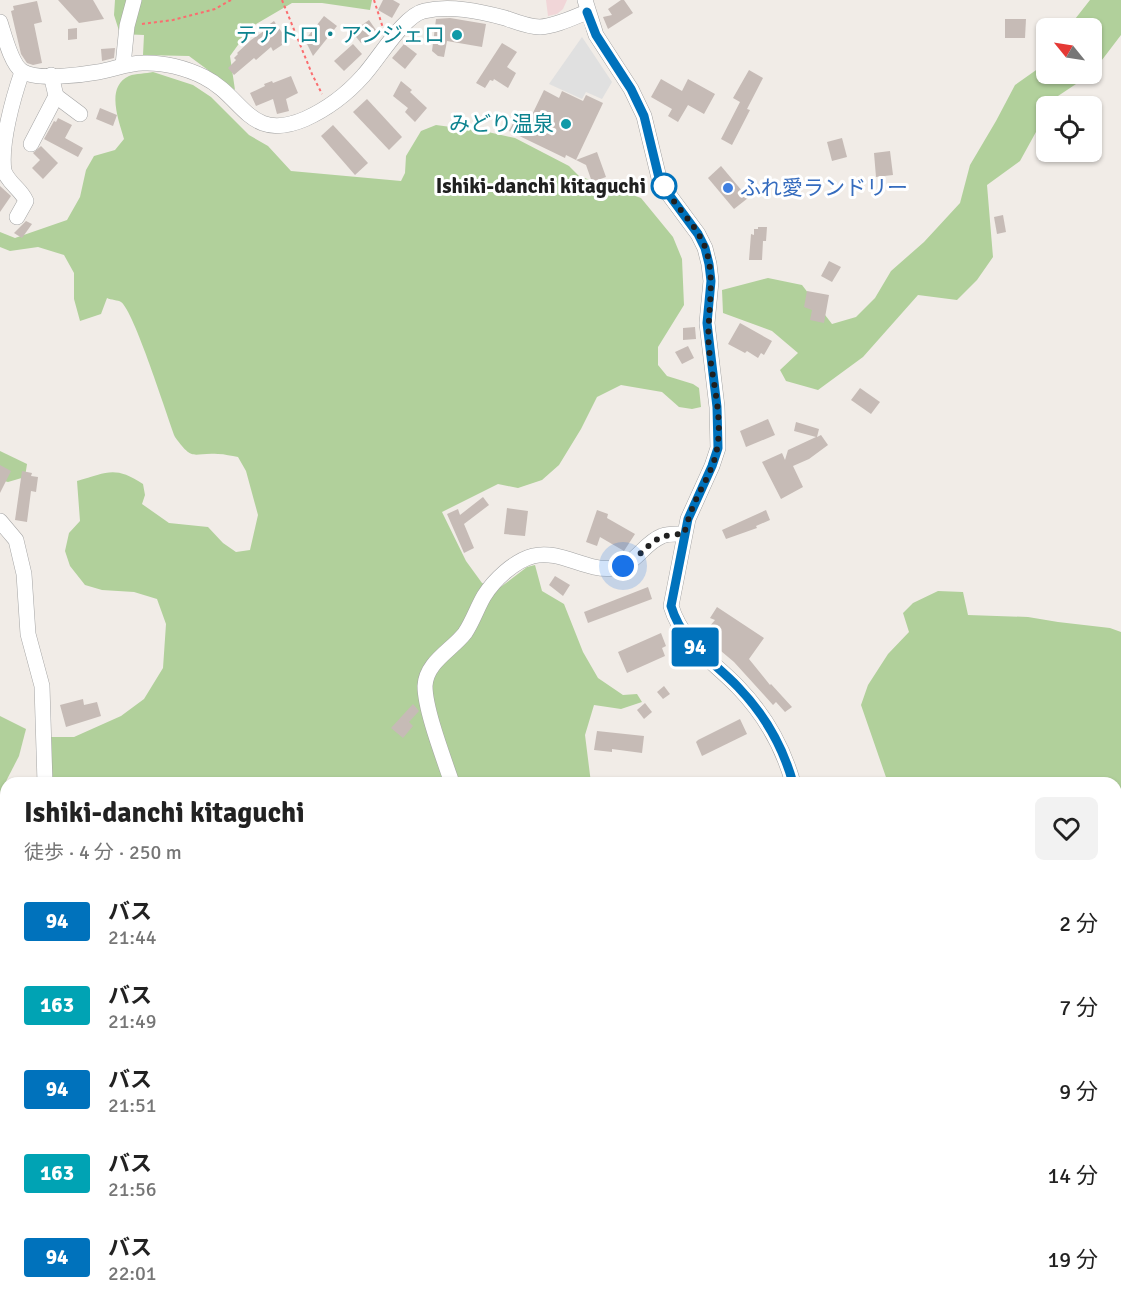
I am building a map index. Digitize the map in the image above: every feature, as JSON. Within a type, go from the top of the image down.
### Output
[{"type":"street","points":[[123,65],[126,26],[134,0]]},
{"type":"street","points":[[0,22],[7,60],[22,72],[32,75],[51,75],[100,72],[123,65],[159,63],[196,74],[216,85],[254,119],[270,126],[282,126],[303,120],[329,107],[363,77],[411,16],[417,12],[440,8],[479,12],[539,27],[564,22],[586,6],[596,35],[631,89],[644,116],[659,178],[698,234],[709,264],[711,281],[707,323],[717,407],[718,448],[693,506],[684,534],[671,606],[675,620],[691,644],[739,688],[766,722],[783,755],[791,777]]},
{"type":"street","points":[[17,218],[26,201],[22,191],[11,184],[4,171],[2,134],[22,72]]},
{"type":"street","points":[[51,75],[56,96],[80,114]]},
{"type":"street","points":[[31,144],[56,96]]},
{"type":"street","points":[[0,521],[16,540],[24,574],[27,634],[42,686],[45,777]]},
{"type":"street","points":[[450,777],[429,709],[425,688],[427,676],[435,662],[465,633],[492,584],[506,572],[532,556],[544,555],[611,569],[634,560],[654,540],[664,535],[684,534]]},
{"type":"path","points":[[126,26],[173,20],[215,9],[231,0]]},
{"type":"path","points":[[282,0],[312,74],[329,107]]},
{"type":"path","points":[[374,0],[388,45]]},
{"type":"shaded area","points":[[546,0],[567,0],[563,9],[557,14],[548,16]]},
{"type":"shaded area","points":[[582,37],[612,82],[602,99],[586,92],[582,99],[549,84]]},
{"type":"green space","points":[[115,0],[372,0],[370,10],[322,3],[292,3],[251,27],[230,56],[235,90],[189,56],[143,55],[144,35],[120,34],[114,15]]},
{"type":"green space","points":[[1090,0],[1121,0],[1121,35],[1102,60],[1102,18],[1076,18]]},
{"type":"green space","points":[[1036,70],[1036,84],[1076,84],[1058,96],[1036,96],[1036,132],[1020,161],[987,185],[993,257],[977,280],[957,300],[918,295],[863,357],[818,390],[786,381],[780,370],[798,353],[772,331],[723,313],[722,290],[768,278],[802,285],[832,324],[856,317],[875,298],[891,271],[924,242],[960,203],[970,165],[1015,85]]},
{"type":"green space","points":[[153,72],[193,85],[211,97],[249,135],[268,146],[291,171],[401,181],[405,173],[406,156],[421,131],[436,125],[515,138],[569,166],[579,176],[641,198],[673,237],[682,259],[684,305],[658,347],[658,365],[667,376],[699,388],[701,407],[692,409],[679,407],[662,392],[621,385],[597,397],[559,465],[542,480],[518,488],[498,484],[442,512],[466,561],[482,583],[498,589],[527,567],[535,565],[542,591],[564,604],[583,652],[598,678],[623,695],[637,694],[642,702],[621,709],[594,705],[585,735],[590,777],[51,777],[48,737],[74,737],[121,716],[144,699],[163,668],[166,624],[157,599],[134,592],[102,590],[85,585],[70,566],[65,551],[69,533],[80,521],[77,481],[103,473],[125,474],[143,484],[145,495],[142,504],[169,523],[208,527],[223,543],[236,552],[250,550],[258,515],[246,471],[238,457],[221,454],[194,455],[186,450],[175,437],[142,343],[121,302],[107,298],[101,314],[80,321],[74,299],[74,273],[64,255],[38,247],[10,251],[0,247],[0,232],[15,238],[67,220],[80,197],[86,170],[94,156],[115,150],[124,139],[117,114],[117,88],[122,81],[135,74]]},
{"type":"green space","points":[[0,451],[27,464],[25,477],[8,482],[0,480]]},
{"type":"green space","points":[[938,591],[963,592],[968,615],[1028,617],[1110,628],[1121,632],[1121,777],[886,777],[861,705],[868,685],[888,654],[909,632],[903,613],[913,603]]},
{"type":"green space","points":[[0,716],[26,729],[19,756],[8,777],[0,777]]},
{"type":"building","points":[[58,0],[93,0],[104,19],[79,23]]},
{"type":"building","points":[[383,0],[393,0],[400,4],[392,18],[378,10]]},
{"type":"building","points":[[624,0],[633,13],[608,29],[603,17],[612,15],[608,9]]},
{"type":"building","points":[[37,1],[42,22],[34,24],[42,63],[33,65],[27,63],[21,54],[11,11],[14,10],[13,6]]},
{"type":"building","points":[[324,16],[337,26],[313,56],[305,40]]},
{"type":"building","name":"テアトロ・アンジェロ","points":[[450,18],[486,24],[482,47],[447,41],[444,57],[432,51],[436,19]]},
{"type":"building","points":[[1005,19],[1026,19],[1025,38],[1005,38]]},
{"type":"building","points":[[369,20],[376,30],[370,34],[372,36],[361,43],[352,32]]},
{"type":"building","points":[[274,21],[288,41],[273,51],[271,47],[234,75],[228,68],[236,60],[234,58],[237,53]]},
{"type":"building","points":[[77,28],[77,39],[68,40],[68,29]]},
{"type":"building","points":[[502,43],[517,52],[507,67],[516,73],[508,88],[494,79],[490,80],[485,88],[476,83]]},
{"type":"building","points":[[353,44],[362,54],[344,71],[334,61]]},
{"type":"building","points":[[404,44],[417,54],[405,69],[392,58]]},
{"type":"building","points":[[115,48],[114,58],[102,61],[101,49]]},
{"type":"building","points":[[749,70],[763,78],[732,145],[721,139],[740,102],[733,98]]},
{"type":"building","points":[[291,76],[298,93],[286,99],[289,111],[277,114],[273,99],[256,106],[250,93],[265,86],[264,84]]},
{"type":"building","points":[[661,79],[682,91],[688,79],[715,94],[704,114],[688,105],[678,122],[668,116],[672,109],[651,97]]},
{"type":"building","points":[[401,81],[427,108],[415,122],[405,112],[408,108],[393,96]]},
{"type":"building","name":"みどり温泉","points":[[544,90],[559,98],[562,91],[583,101],[586,95],[603,103],[576,160],[566,155],[565,158],[509,131],[518,114],[530,119]]},
{"type":"building","points":[[367,99],[402,137],[389,150],[353,112]]},
{"type":"building","points":[[100,108],[117,115],[113,126],[96,119]]},
{"type":"building","points":[[58,118],[72,125],[65,138],[83,148],[78,157],[44,139]]},
{"type":"building","points":[[333,125],[368,163],[355,175],[321,136]]},
{"type":"building","points":[[842,138],[847,157],[832,161],[827,142]]},
{"type":"building","points":[[41,146],[58,163],[43,179],[32,168],[40,160],[33,153]]},
{"type":"building","points":[[890,151],[893,175],[876,177],[874,153]]},
{"type":"building","points":[[597,152],[606,177],[592,182],[586,165],[576,160]]},
{"type":"building","name":"ふれ愛ランドリー","points":[[721,166],[748,198],[734,209],[708,178]]},
{"type":"building","points":[[0,186],[11,196],[0,212]]},
{"type":"building","points":[[1003,215],[1006,232],[997,234],[994,217]]},
{"type":"building","points":[[26,221],[32,224],[22,238],[14,233]]},
{"type":"building","points":[[767,227],[766,241],[763,241],[762,260],[749,260],[751,234],[754,235],[754,229]]},
{"type":"building","points":[[829,261],[841,267],[832,282],[821,276]]},
{"type":"building","points":[[807,291],[829,295],[824,323],[810,320],[812,310],[804,307]]},
{"type":"building","points":[[740,323],[772,341],[764,355],[761,353],[758,358],[728,344]]},
{"type":"building","points":[[695,327],[696,339],[683,340],[683,328]]},
{"type":"building","points":[[688,346],[694,358],[682,364],[675,352]]},
{"type":"building","points":[[860,388],[880,402],[871,414],[851,400]]},
{"type":"building","points":[[768,419],[775,435],[746,447],[740,431]]},
{"type":"building","points":[[796,422],[819,429],[817,437],[821,435],[828,445],[809,459],[793,466],[803,487],[781,499],[762,462],[782,453],[785,460],[788,450],[816,437],[794,431]]},
{"type":"building","points":[[0,465],[11,471],[0,493]]},
{"type":"building","points":[[22,471],[38,477],[36,492],[31,491],[27,522],[15,520]]},
{"type":"building","points":[[483,497],[489,505],[464,524],[474,548],[464,553],[447,514],[458,509],[460,515]]},
{"type":"building","points":[[507,508],[528,511],[525,536],[504,534]]},
{"type":"building","points":[[597,510],[608,514],[607,518],[635,534],[624,551],[600,537],[597,546],[586,542]]},
{"type":"building","points":[[766,510],[770,520],[756,526],[757,528],[726,539],[722,530]]},
{"type":"building","points":[[555,576],[570,585],[563,596],[549,585]]},
{"type":"building","points":[[648,587],[652,599],[588,623],[584,612]]},
{"type":"building","points":[[717,607],[764,638],[749,659],[792,707],[785,712],[776,702],[773,705],[734,662],[702,635],[715,620],[710,618]]},
{"type":"building","points":[[661,633],[666,646],[662,648],[665,656],[627,673],[618,652]]},
{"type":"building","points":[[664,686],[670,694],[663,699],[657,692]]},
{"type":"building","points":[[83,699],[84,705],[97,702],[101,716],[66,727],[60,705]]},
{"type":"building","points":[[645,703],[652,712],[644,719],[637,710]]},
{"type":"building","points":[[413,704],[419,711],[409,722],[413,726],[403,738],[391,728]]},
{"type":"building","points":[[740,719],[747,734],[702,756],[696,742],[698,740]]},
{"type":"building","points":[[597,731],[644,736],[642,753],[612,749],[612,752],[594,750]]},
{"type":"bus line","name":"94","points":[[587,12],[596,35],[638,102],[644,116],[659,178],[698,234],[709,264],[711,281],[707,323],[717,407],[718,448],[688,519],[671,606],[675,620],[691,644],[739,688],[766,722],[783,755],[791,777]]},
{"type":"place","name":"テアトロ・アンジェロ","points":[[457,35]]},
{"type":"place","name":"みどり温泉","points":[[566,124]]},
{"type":"place","name":"Ishiki-danchi kitaguchi","points":[[664,186]]},
{"type":"place","name":"ふれ愛ランドリー","points":[[728,188]]},
{"type":"route","points":[[623,566],[634,560],[654,540],[664,535],[684,534],[693,506],[718,448],[717,407],[707,323],[711,281],[709,264],[698,234],[664,186]]}]
